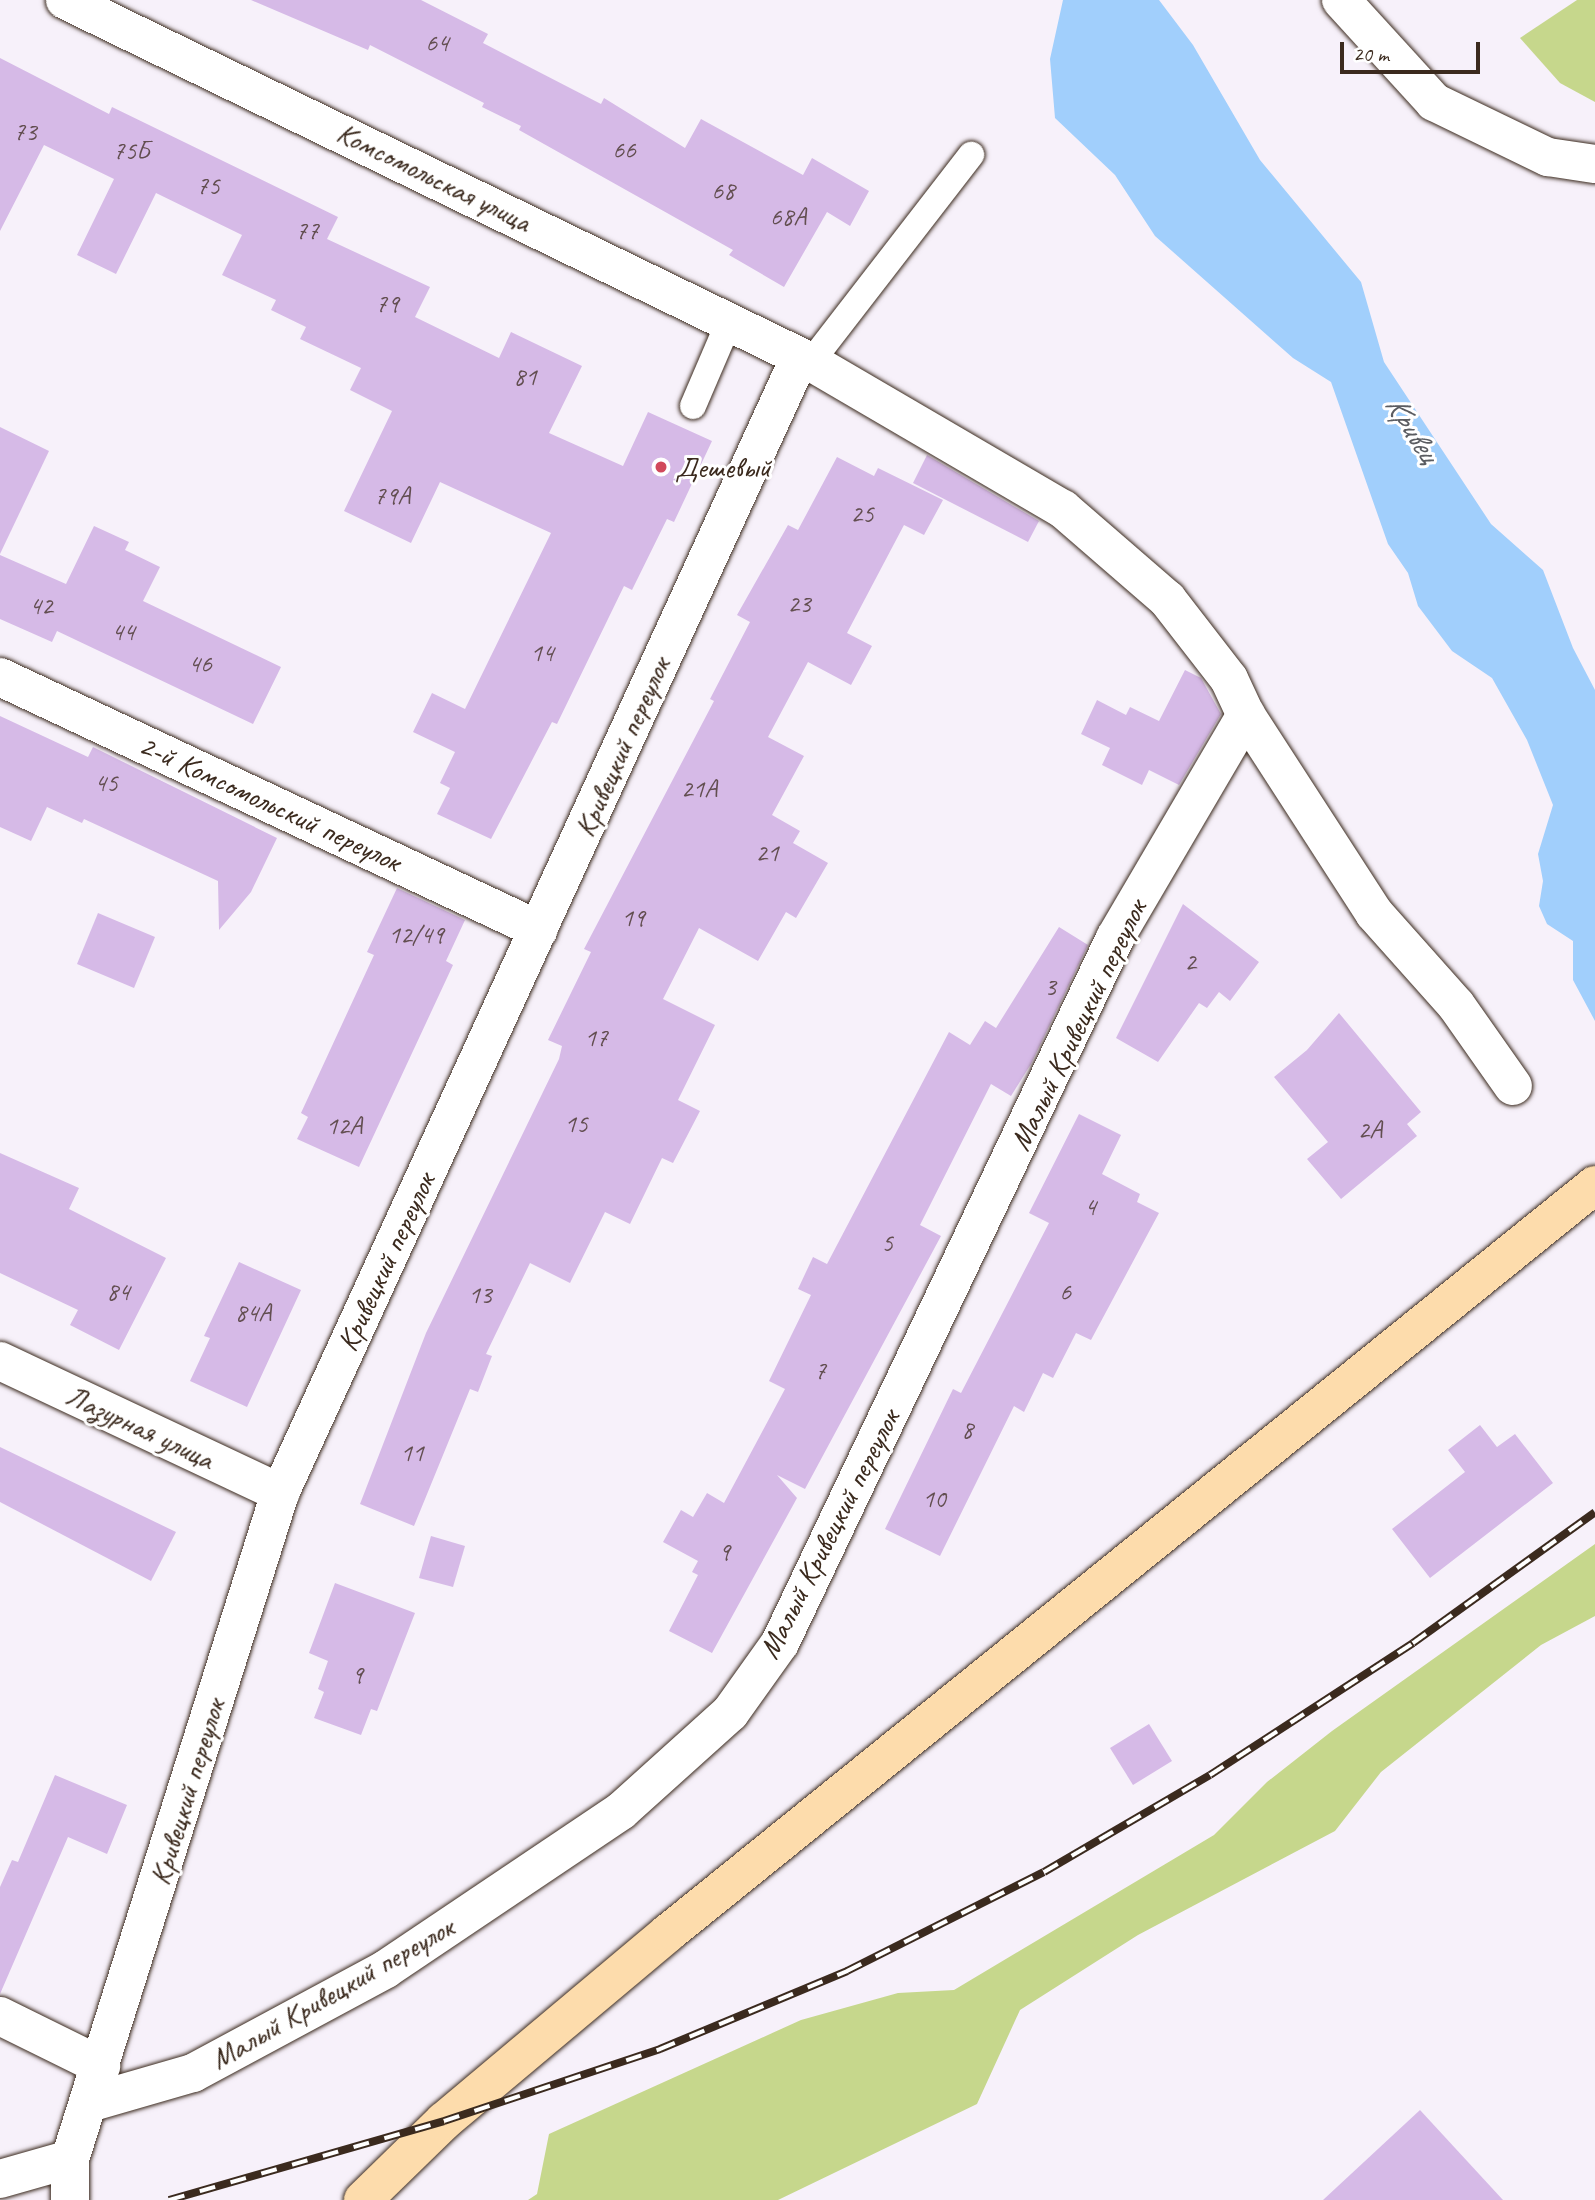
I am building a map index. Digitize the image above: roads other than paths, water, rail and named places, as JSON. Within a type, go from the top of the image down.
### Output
[{"type":"main road","points":[[363,2200],[444,2121],[668,1933],[1595,1185]]},
{"type":"street","name":"Комсомольская улица","points":[[65,0],[729,322],[805,361],[1063,509],[1167,598],[1229,679],[1246,715],[1374,913],[1456,1005],[1513,1086]]},
{"type":"street","points":[[1341,0],[1434,102],[1548,157],[1595,164]]},
{"type":"street","name":"Кривецкий переулок","points":[[70,2200],[71,2159],[280,1493],[805,361]]},
{"type":"street","name":"2-й Комсомольский переулок","points":[[0,677],[539,930]]},
{"type":"street","name":"Малый Кривецкий переулок","points":[[89,2103],[193,2073],[386,1969],[621,1811],[730,1713],[780,1643],[1115,938],[1246,715]]},
{"type":"street","name":"Лазурная улица","points":[[0,1361],[280,1493]]},
{"type":"street","points":[[0,2017],[101,2066]]},
{"type":"street","points":[[0,2179],[71,2159]]},
{"type":"lane","points":[[805,361],[971,155]]},
{"type":"lane","points":[[693,406],[729,322]]},
{"type":"water","name":"Кривец","points":[[1063,0],[1159,0],[1193,45],[1260,160],[1361,282],[1384,362],[1491,524],[1543,570],[1573,648],[1595,690],[1595,1021],[1573,980],[1573,941],[1547,924],[1539,906],[1543,881],[1538,854],[1553,805],[1527,740],[1492,678],[1452,651],[1418,606],[1408,573],[1388,544],[1331,382],[1293,358],[1155,236],[1115,175],[1055,118],[1050,59]]},
{"type":"railway","points":[[169,2200],[444,2121],[660,2049],[847,1971],[1044,1872],[1210,1775],[1413,1643],[1595,1512]]},
{"type":"place","name":"Дешевый","points":[[661,467]]}]
